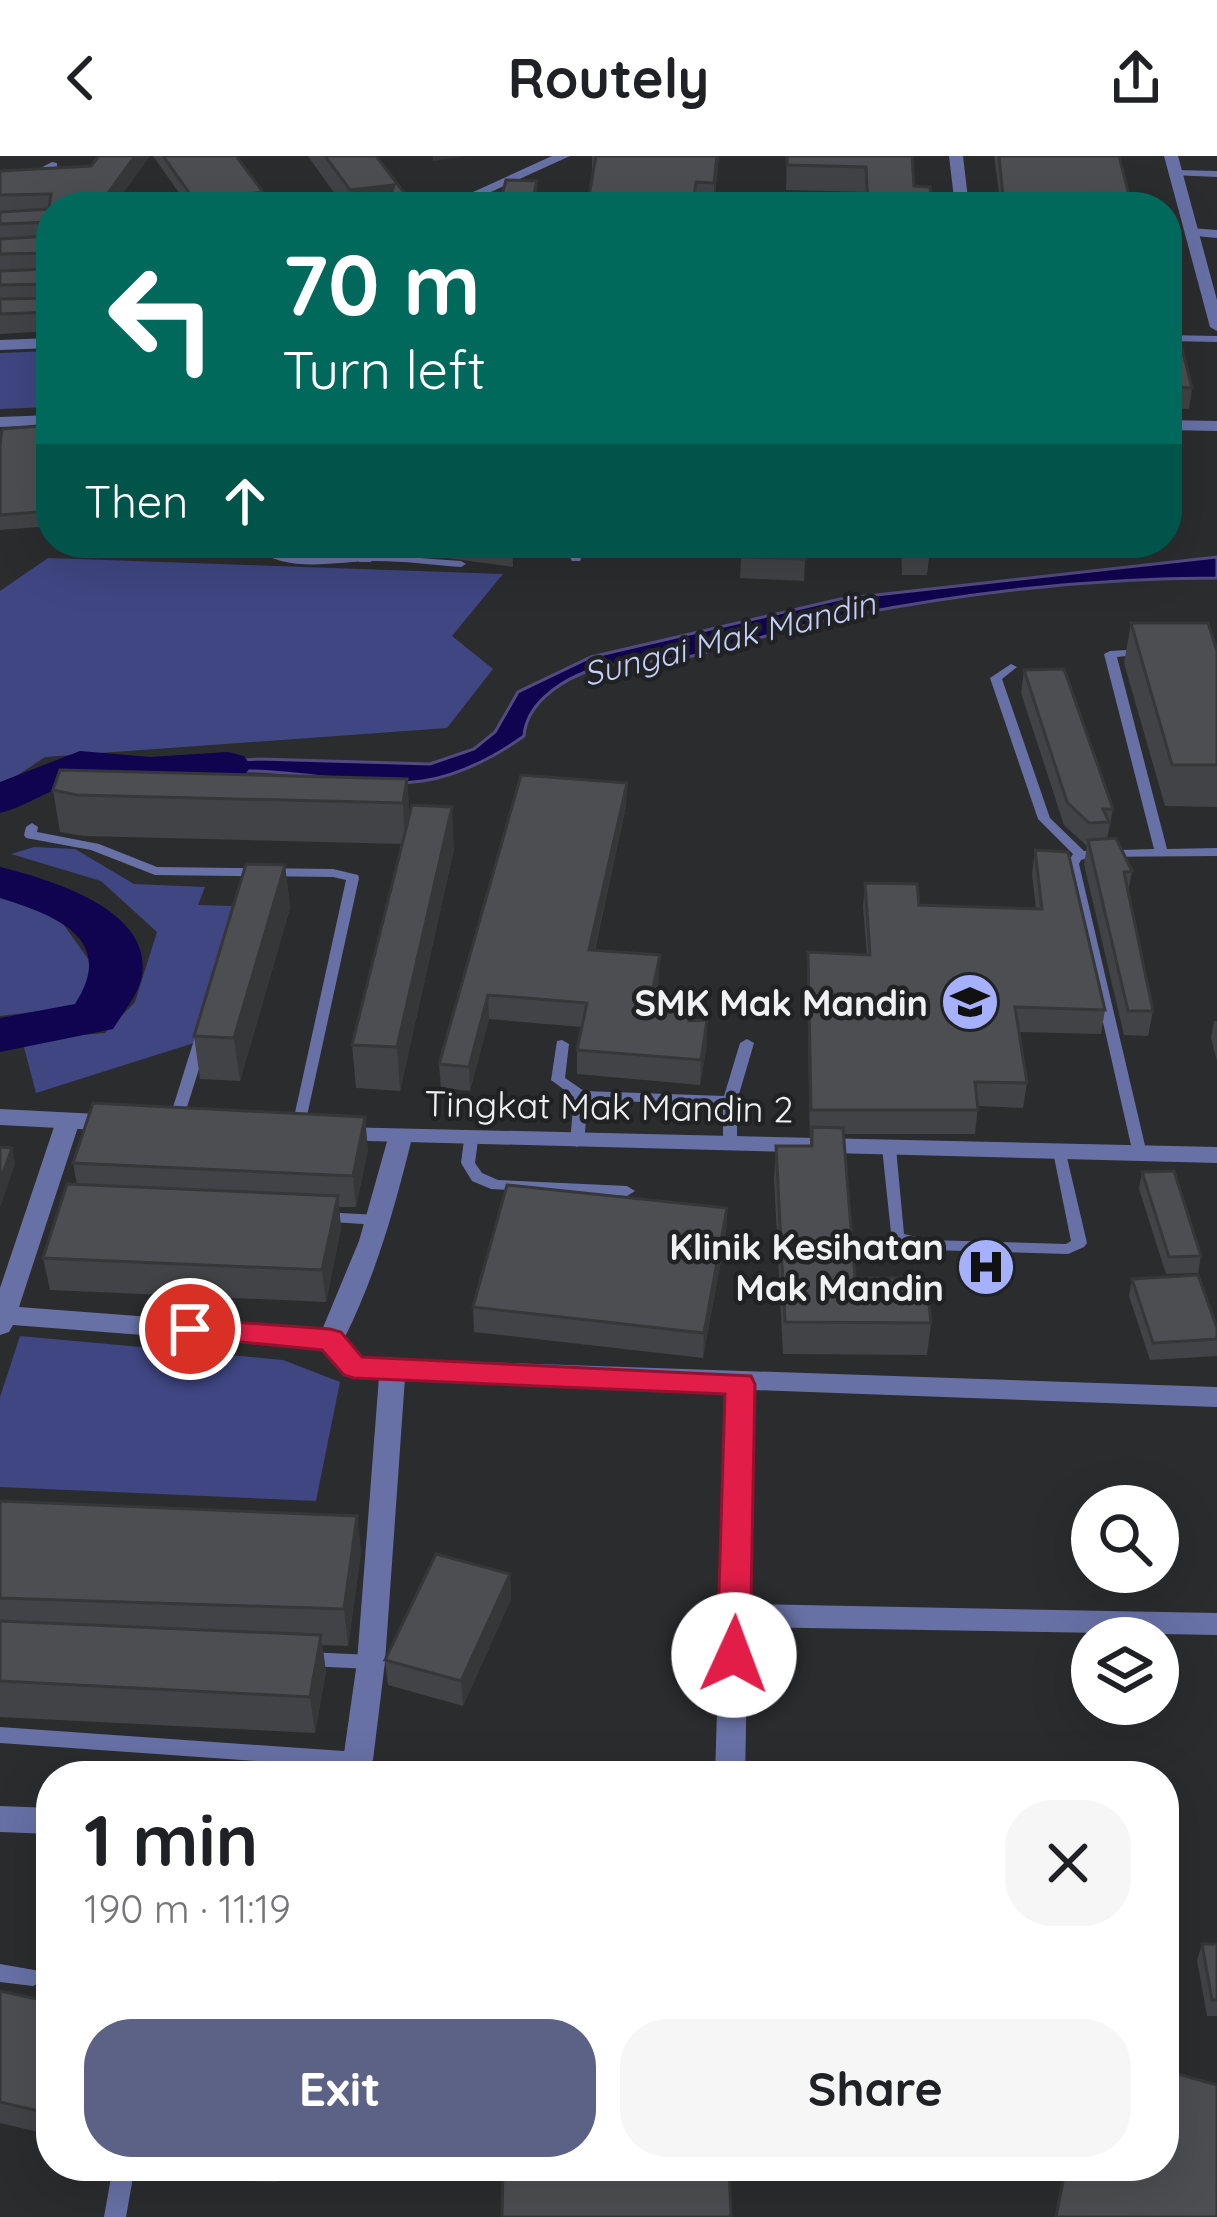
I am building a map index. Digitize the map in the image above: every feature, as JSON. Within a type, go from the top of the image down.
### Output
[{"type":"street","points":[[481,192],[563,156]]},
{"type":"street","points":[[956,156],[960,192]]},
{"type":"street","points":[[1172,156],[1180,192]]},
{"type":"street","points":[[0,182],[35,176],[52,166]]},
{"type":"street","points":[[1182,201],[1216,323]]},
{"type":"street","points":[[1190,232],[1217,234]]},
{"type":"street","points":[[0,346],[36,344]]},
{"type":"street","points":[[0,422],[36,421]]},
{"type":"street","points":[[1182,425],[1217,426]]},
{"type":"street","points":[[0,1117],[164,1126]]},
{"type":"street","points":[[68,1121],[52,1206],[2,1320],[330,1340],[354,1367],[393,1370],[1217,1397]]},
{"type":"street","name":"Tingkat Mak Mandin 2","points":[[288,1132],[1217,1155]]},
{"type":"street","points":[[330,1340],[350,1304],[380,1220],[400,1138]]},
{"type":"street","points":[[355,1761],[370,1662],[368,1517],[393,1370]]},
{"type":"street","points":[[730,1761],[740,1384]]},
{"type":"street","points":[[735,1615],[1217,1624]]},
{"type":"street","points":[[0,1819],[36,1821]]},
{"type":"lane","points":[[1175,173],[1217,172],[1214,156]]},
{"type":"lane","points":[[1182,338],[1217,339]]},
{"type":"lane","points":[[287,558],[311,562],[329,558]]},
{"type":"lane","points":[[420,558],[461,564]]},
{"type":"lane","points":[[1153,651],[1110,654],[1162,853]]},
{"type":"lane","points":[[1011,667],[996,678],[1044,819],[1081,855],[1217,853]]},
{"type":"lane","points":[[32,827],[30,835],[40,839],[94,847],[155,871],[241,880],[333,873],[352,878],[288,1132]]},
{"type":"lane","points":[[1081,855],[1073,864],[1140,1154]]},
{"type":"lane","points":[[164,1126],[210,1012]]},
{"type":"lane","points":[[730,1145],[730,1101],[747,1043]]},
{"type":"lane","points":[[562,1044],[558,1080],[581,1095],[730,1101]]},
{"type":"lane","points":[[577,1142],[581,1095]]},
{"type":"lane","points":[[471,1140],[468,1163],[477,1177],[496,1184],[627,1191]]},
{"type":"lane","points":[[889,1148],[897,1238],[928,1245],[1068,1249],[1079,1244],[1060,1152]]},
{"type":"lane","points":[[312,1217],[380,1220]]},
{"type":"lane","points":[[278,1658],[370,1662]]},
{"type":"lane","points":[[0,1736],[277,1761]]},
{"type":"lane","points":[[0,1972],[33,1977]]},
{"type":"lane","points":[[115,2217],[121,2181]]},
{"type":"shaded area","points":[[36,352],[36,408],[0,409],[0,353]]},
{"type":"shaded area","points":[[48,558],[503,574],[452,636],[493,669],[447,728],[45,757],[0,787],[0,591]]},
{"type":"shaded area","points":[[34,847],[75,849],[134,884],[205,887],[198,905],[232,906],[194,1043],[36,1093],[22,1040],[105,1033],[135,1002],[157,932],[101,881],[11,854]]},
{"type":"shaded area","points":[[0,897],[51,907],[96,970],[74,1007],[0,1016]]},
{"type":"shaded area","points":[[20,1336],[283,1360],[340,1382],[316,1501],[0,1487],[0,1397]]},
{"type":"water","points":[[1217,557],[1217,578],[1080,584],[942,600],[832,619],[692,656],[596,669],[544,697],[530,715],[524,736],[453,774],[422,781],[392,783],[254,771],[150,771],[180,764],[259,759],[430,764],[474,749],[495,732],[518,692],[591,657],[840,599]]},
{"type":"building","points":[[99,156],[135,156],[109,192],[0,195],[0,171],[91,166]]},
{"type":"building","points":[[163,156],[236,156],[263,192],[189,192]]},
{"type":"building","points":[[325,156],[376,156],[404,192],[392,192],[394,185],[350,190]]},
{"type":"building","points":[[596,156],[717,156],[714,183],[696,182],[695,192],[590,192]]},
{"type":"building","points":[[787,156],[912,156],[914,186],[930,187],[930,192],[867,192],[866,167],[787,165]]},
{"type":"building","points":[[999,156],[1119,156],[1128,192],[1003,192]]},
{"type":"building","points":[[506,180],[537,181],[534,192],[503,192]]},
{"type":"building","points":[[36,210],[36,223],[0,224],[0,212]]},
{"type":"building","points":[[36,237],[36,253],[0,254],[0,239]]},
{"type":"building","points":[[36,270],[36,284],[0,285],[0,271]]},
{"type":"building","points":[[36,298],[36,313],[0,314],[0,299]]},
{"type":"building","points":[[1182,349],[1192,388],[1182,388]]},
{"type":"building","points":[[36,426],[36,512],[0,515],[2,429]]},
{"type":"building","points":[[1131,623],[1208,623],[1217,651],[1217,765],[1172,765]]},
{"type":"building","points":[[1064,669],[1113,809],[1103,809],[1109,822],[1089,823],[1067,802],[1024,670]]},
{"type":"building","points":[[60,770],[407,779],[403,803],[77,795],[53,790]]},
{"type":"building","points":[[521,775],[627,783],[589,950],[660,955],[652,993],[694,996],[689,1021],[707,1020],[701,1060],[577,1050],[587,1003],[488,995],[469,1067],[439,1064]]},
{"type":"building","points":[[412,805],[452,807],[397,1047],[352,1045]]},
{"type":"building","points":[[1116,838],[1132,871],[1124,872],[1153,1011],[1128,1011],[1088,840]]},
{"type":"building","points":[[1035,850],[1068,852],[1105,1010],[1015,1007],[1027,1083],[975,1082],[978,1110],[811,1110],[808,952],[870,955],[865,883],[917,884],[919,905],[1042,909]]},
{"type":"building","points":[[246,864],[285,865],[234,1038],[194,1036]]},
{"type":"building","points":[[93,1103],[365,1117],[353,1176],[73,1163]]},
{"type":"building","points":[[812,1127],[843,1128],[855,1278],[926,1278],[931,1323],[785,1322],[776,1146],[812,1146]]},
{"type":"building","points":[[0,1147],[12,1148],[0,1181]]},
{"type":"building","points":[[1174,1171],[1201,1256],[1169,1257],[1142,1172]]},
{"type":"building","points":[[67,1184],[338,1196],[322,1270],[43,1258]]},
{"type":"building","points":[[507,1185],[727,1208],[704,1333],[473,1307]]},
{"type":"building","points":[[1198,1275],[1217,1339],[1153,1343],[1132,1279]]},
{"type":"building","points":[[0,1501],[357,1516],[344,1609],[0,1598]]},
{"type":"building","points":[[436,1554],[510,1574],[461,1681],[385,1660]]},
{"type":"building","points":[[0,1621],[321,1635],[310,1697],[0,1681]]},
{"type":"building","points":[[1202,1944],[1217,1944],[1217,2000],[1212,2000]]},
{"type":"building","points":[[0,1991],[36,1999],[36,2110],[0,2102]]},
{"type":"building","points":[[1179,2074],[1217,2085],[1217,2217],[1056,2217],[1063,2181],[1179,2181]]},
{"type":"building","points":[[503,2181],[730,2181],[731,2217],[502,2217]]},
{"type":"waterway","name":"Sungai Mak Mandin","points":[[0,799],[80,765],[150,771],[228,766]]},
{"type":"waterway","name":"Sungai Mak Mandin","points":[[0,882],[57,901],[94,923],[115,955],[116,975],[94,1017],[0,1035]]},
{"type":"place","name":"SMK Mak Mandin","points":[[970,1002]]},
{"type":"place","name":"Klinik Kesihatan Mak Mandin","points":[[986,1267]]},
{"type":"route","points":[[190,1329],[330,1340],[354,1367],[740,1384],[734,1655]]}]
